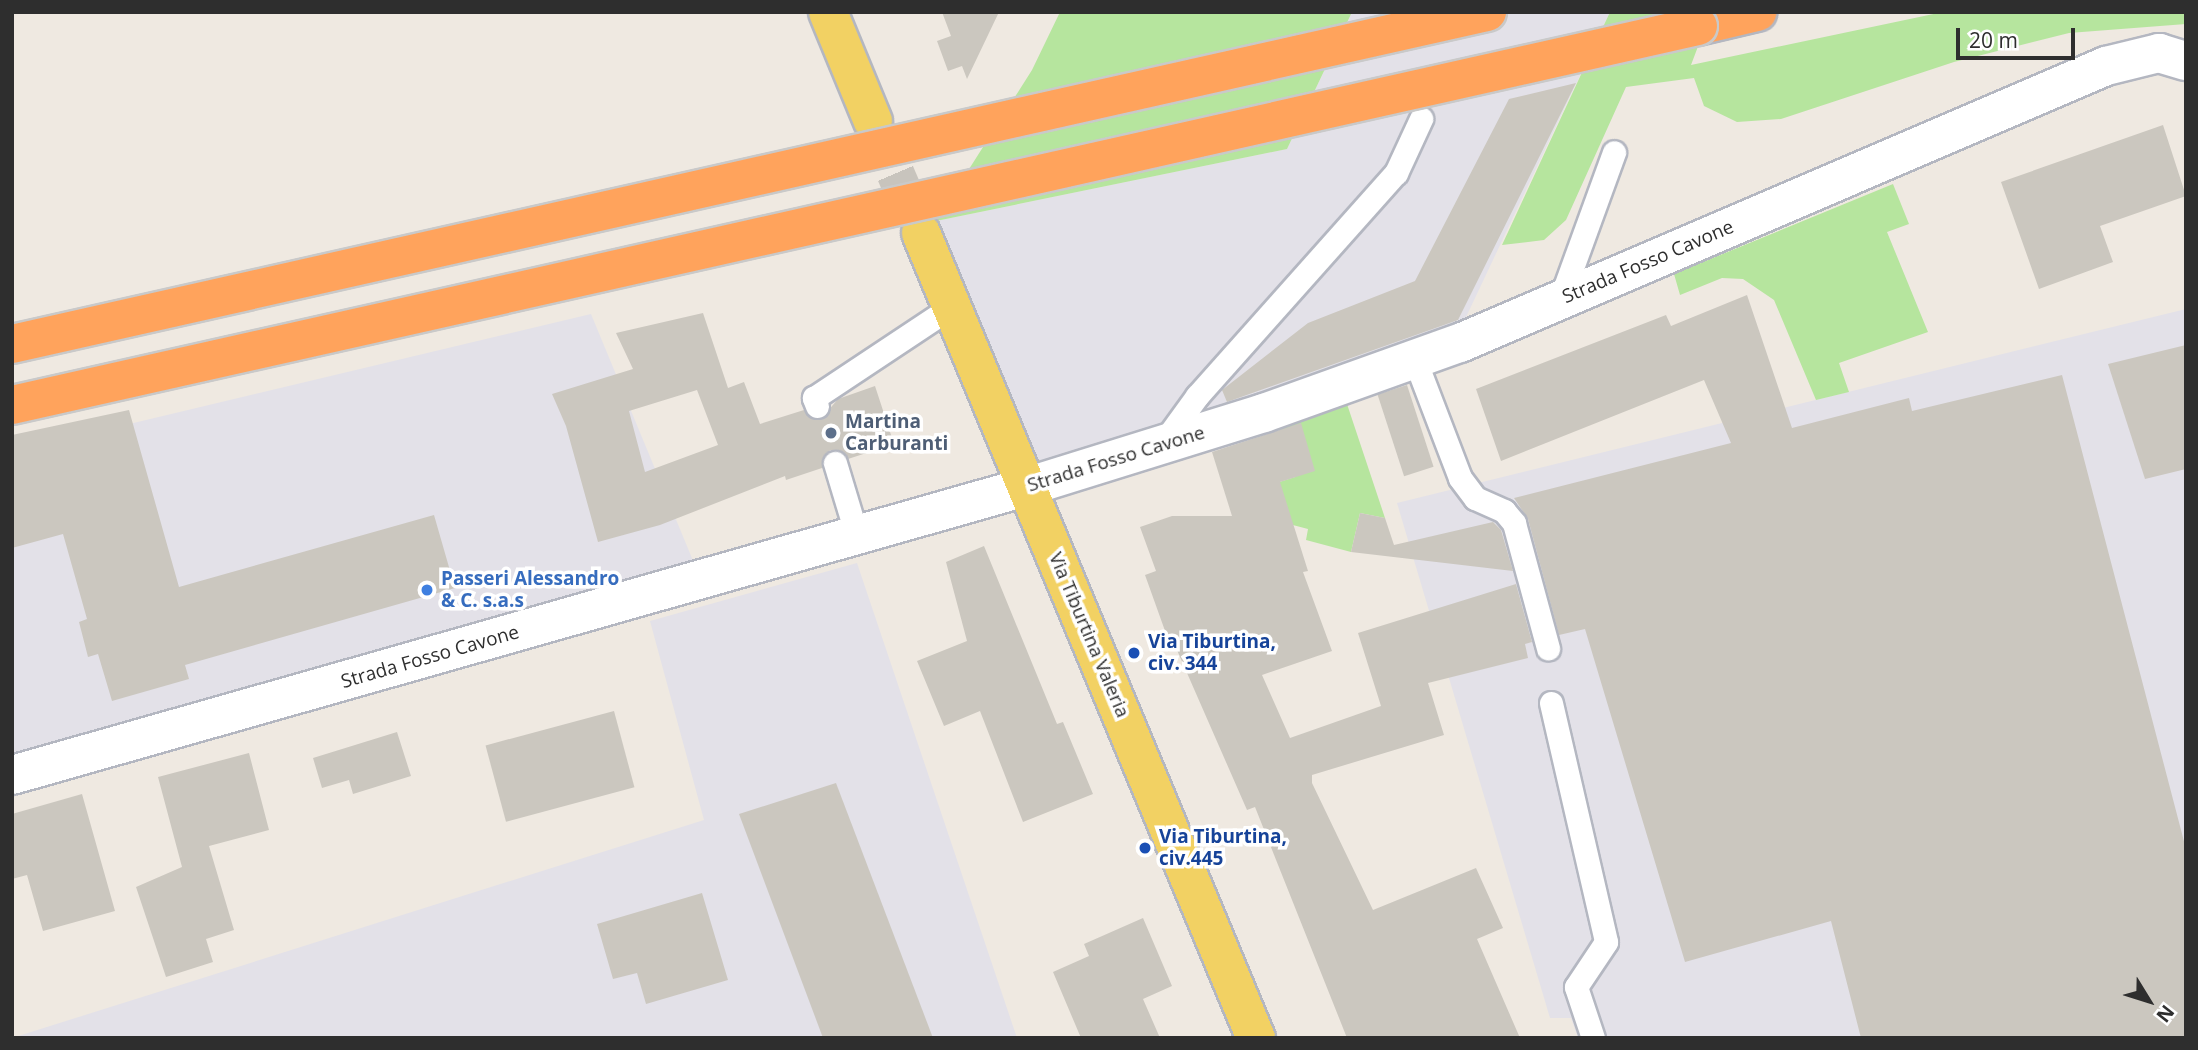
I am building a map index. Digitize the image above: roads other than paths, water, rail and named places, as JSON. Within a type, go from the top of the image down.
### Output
[{"type":"highway","points":[[12,344],[1487,12]]},
{"type":"highway","points":[[12,405],[1757,12]]},
{"type":"main road","points":[[828,12],[873,121]]},
{"type":"main road","name":"Via Tiburtina Valeria","points":[[921,233],[1256,1038]]},
{"type":"street","name":"Strada Fosso Cavone","points":[[12,775],[857,536],[1026,487],[1163,443],[1415,360],[2106,66],[2159,53],[2186,61]]},
{"type":"lane","points":[[1163,443],[1197,396],[1396,173],[1421,119]]},
{"type":"lane","points":[[1561,298],[1614,152]]},
{"type":"lane","points":[[817,406],[814,398],[951,307]]},
{"type":"lane","points":[[1415,360],[1460,478],[1475,498],[1504,511],[1514,523],[1548,649]]},
{"type":"lane","points":[[835,463],[857,536]]},
{"type":"lane","points":[[1551,703],[1606,942],[1576,986],[1593,1038]]},
{"type":"tunnel","points":[[873,121],[921,233]]},
{"type":"place","name":"Martina Carburanti","points":[[831,433]]},
{"type":"place","name":"Passeri Alessandro & C. s.a.s","points":[[427,590]]},
{"type":"place","name":"Via Tiburtina, civ. 344","points":[[1134,653]]},
{"type":"place","name":"Via Tiburtina, civ.445","points":[[1145,848]]}]
